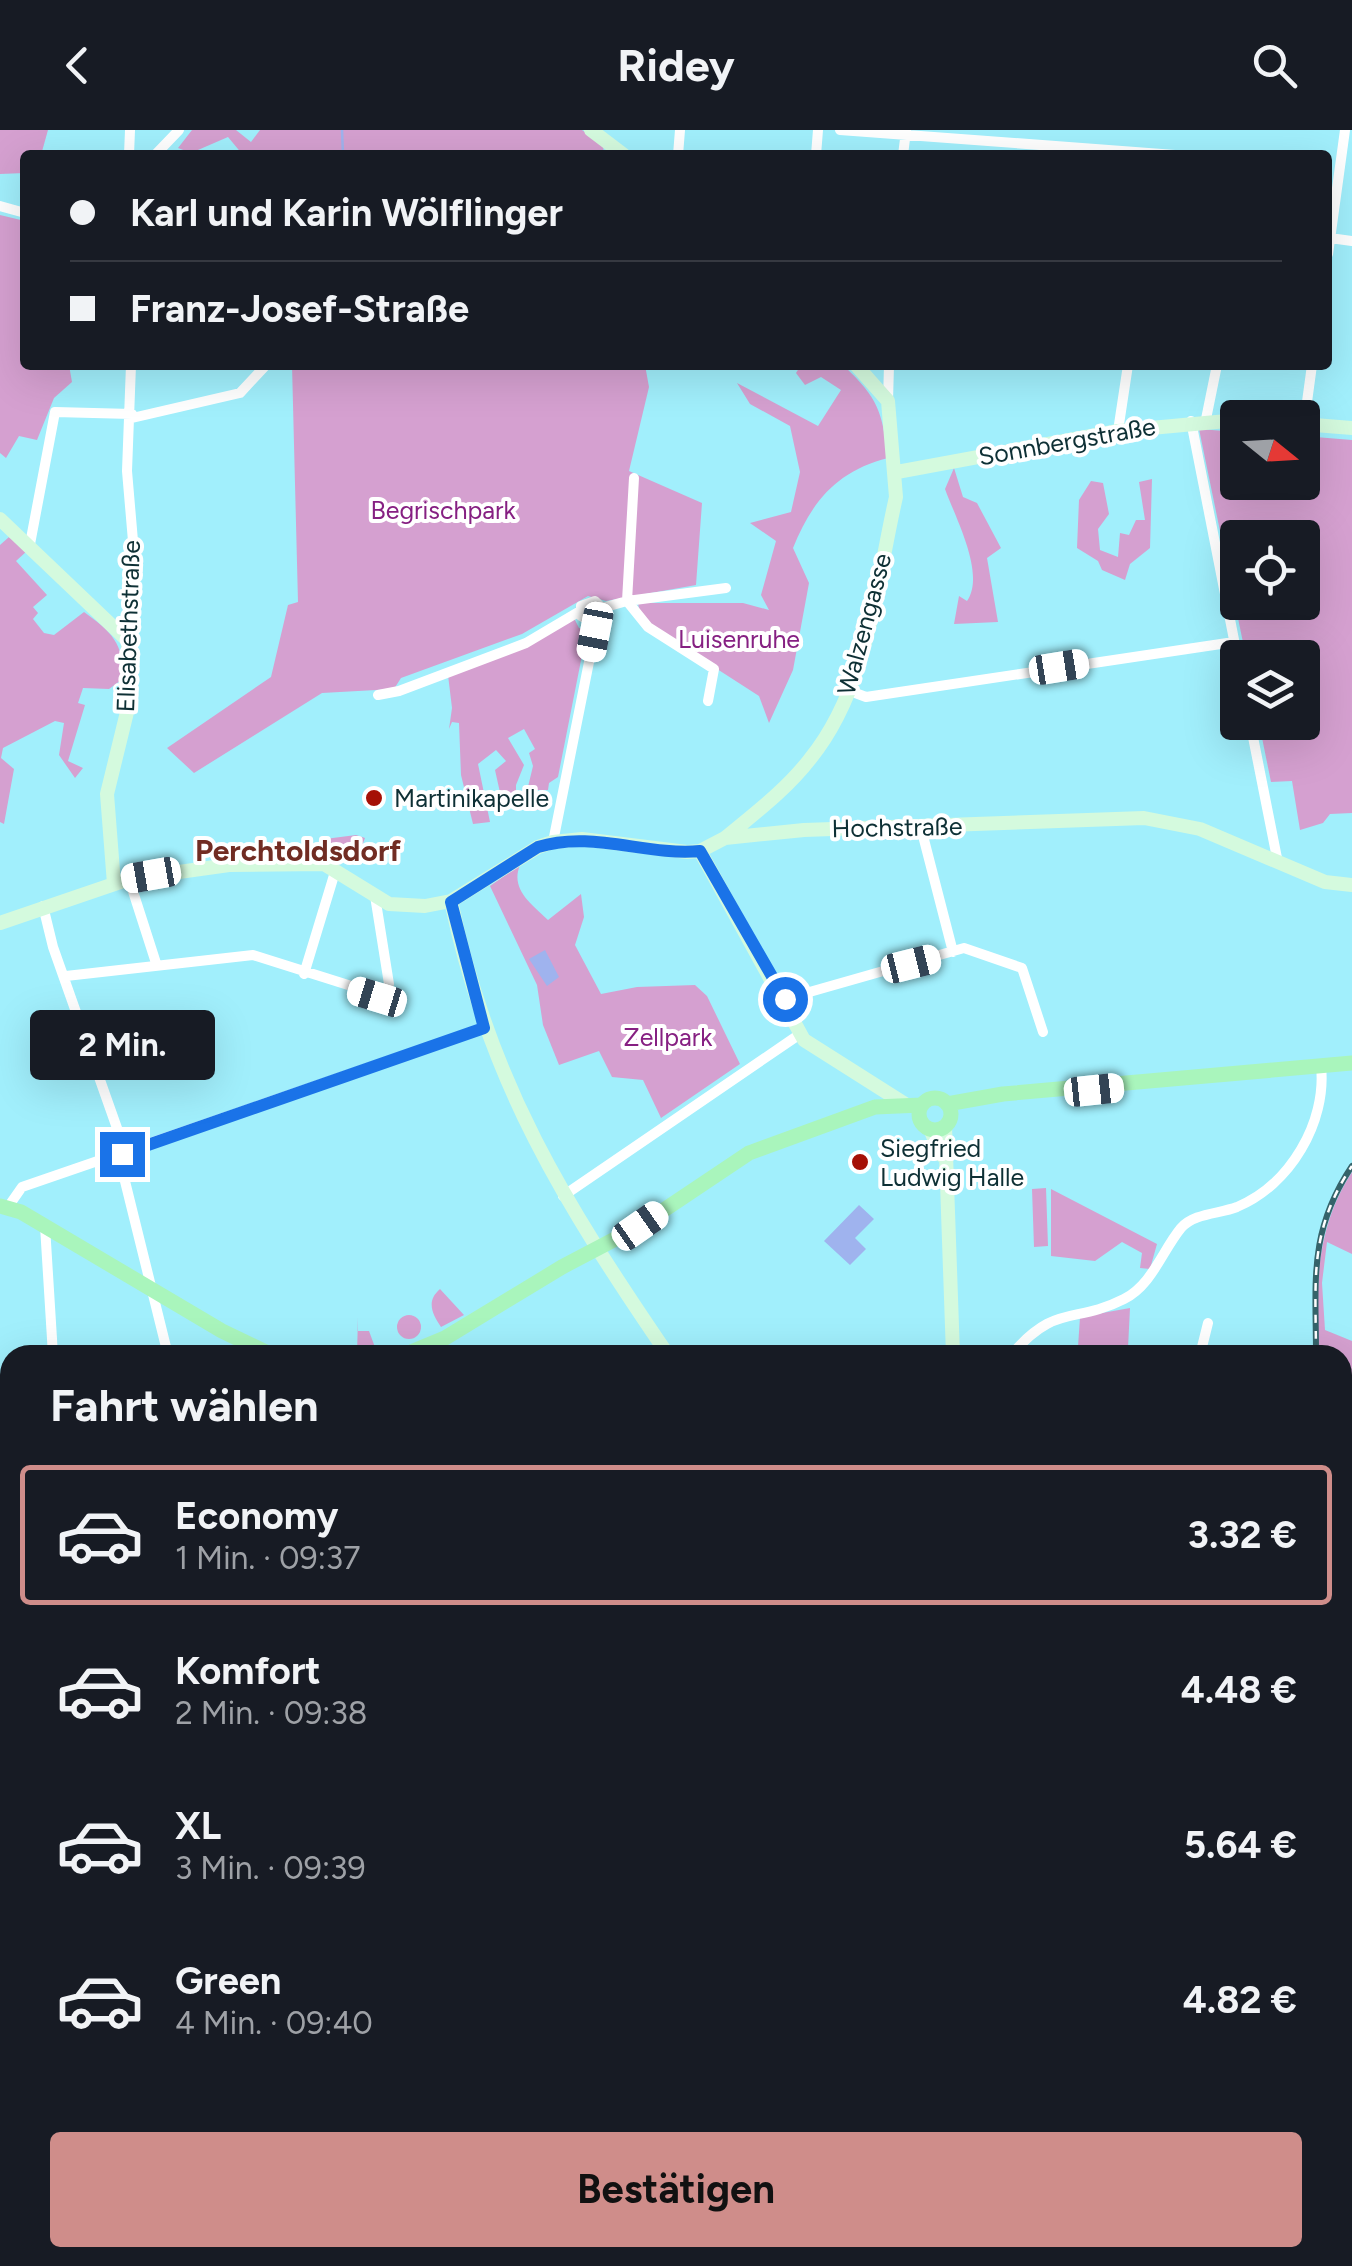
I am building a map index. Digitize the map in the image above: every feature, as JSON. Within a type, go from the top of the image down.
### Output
[{"type":"main road","points":[[591,130],[616,150]]},
{"type":"main road","points":[[860,370],[888,401]]},
{"type":"main road","name":"Walzengasse","points":[[725,838],[786,786],[813,756],[850,691],[896,497],[897,472],[888,401]]},
{"type":"main road","name":"Sonnbergstraße","points":[[897,472],[1118,431],[1220,420]]},
{"type":"main road","points":[[1320,425],[1352,428]]},
{"type":"main road","points":[[0,519],[128,641]]},
{"type":"main road","name":"Elisabethstraße","points":[[121,882],[107,794],[128,708],[128,641]]},
{"type":"main road","name":"Hochstraße","points":[[451,902],[538,847],[553,842],[582,839],[656,850],[700,851],[725,838],[804,830],[1144,818],[1200,829],[1325,882],[1352,885]]},
{"type":"main road","points":[[700,851],[785,999],[800,1034],[916,1108],[943,1119],[990,1097],[1352,1062]]},
{"type":"main road","points":[[0,924],[121,882],[264,863],[317,863],[376,896],[402,905],[451,902],[497,1066],[563,1196],[661,1345]]},
{"type":"main road","points":[[428,1345],[640,1226],[750,1154],[846,1118],[916,1108],[934,1098],[943,1119],[953,1345]]},
{"type":"main road","points":[[4,1207],[45,1224],[254,1345]]},
{"type":"street","points":[[159,150],[179,130]]},
{"type":"street","points":[[840,130],[1113,150]]},
{"type":"street","points":[[1333,176],[1345,130]]},
{"type":"street","name":"Elisabethstraße","points":[[128,641],[133,542],[127,471],[131,370]]},
{"type":"street","points":[[30,544],[55,412],[132,416],[240,393],[261,370]]},
{"type":"street","name":"Walzengasse","points":[[888,401],[889,370]]},
{"type":"street","points":[[1118,431],[1127,370]]},
{"type":"street","points":[[1215,370],[1198,420],[1234,640]]},
{"type":"street","points":[[1307,400],[1311,370]]},
{"type":"street","points":[[634,478],[627,601],[648,627],[714,668],[708,701]]},
{"type":"street","points":[[378,695],[399,691],[526,644],[580,611],[589,600],[602,608],[726,588]]},
{"type":"street","points":[[592,622],[602,614],[602,608]]},
{"type":"street","points":[[580,611],[584,619],[592,622]]},
{"type":"street","points":[[553,842],[595,632],[592,622]]},
{"type":"street","points":[[850,691],[866,697],[1220,644]]},
{"type":"street","points":[[1254,740],[1278,863]]},
{"type":"street","points":[[921,828],[953,952]]},
{"type":"street","points":[[304,974],[334,872]]},
{"type":"street","points":[[121,882],[156,963]]},
{"type":"street","points":[[66,976],[253,954],[377,997],[387,992],[376,896]]},
{"type":"street","points":[[43,906],[123,1145],[149,1286],[166,1345]]},
{"type":"street","points":[[785,999],[964,948],[1018,964],[1043,1032]]},
{"type":"street","points":[[4,1207],[22,1186],[484,1028]]},
{"type":"street","points":[[563,1196],[800,1034]]},
{"type":"street","points":[[1021,1345],[1045,1322],[1128,1298],[1181,1228],[1192,1220],[1244,1204],[1279,1178],[1318,1118],[1324,1099],[1321,1066]]},
{"type":"street","points":[[45,1224],[52,1345]]},
{"type":"street","points":[[158,1314],[172,1299]]},
{"type":"street","points":[[1206,1345],[1208,1324]]},
{"type":"green space","points":[[0,130],[48,130],[42,150],[20,150],[20,173],[0,174]]},
{"type":"green space","points":[[192,130],[236,130],[251,142],[260,130],[582,130],[603,145],[604,150],[239,150],[228,137],[198,150],[178,148]]},
{"type":"green space","points":[[0,215],[20,220],[20,370],[70,370],[72,382],[54,398],[37,440],[19,436],[6,458],[0,453]]},
{"type":"green space","name":"Begrischpark","points":[[292,370],[646,370],[649,387],[629,471],[702,503],[696,585],[606,601],[588,596],[522,634],[401,678],[394,689],[322,693],[194,773],[167,748],[271,677],[288,605],[298,602]]},
{"type":"green space","name":"Luisenruhe","points":[[848,370],[877,407],[888,458],[854,471],[828,490],[800,531],[793,548],[809,583],[793,670],[769,723],[759,696],[641,620],[638,603],[743,603],[769,610],[761,595],[776,541],[750,523],[791,512],[800,472],[790,426],[750,404],[737,383],[818,426],[841,390],[821,377],[805,385],[796,373]]},
{"type":"green space","points":[[1199,429],[1220,431],[1220,500],[1320,500],[1320,437],[1352,440],[1352,813],[1330,814],[1323,823],[1300,830],[1292,781],[1271,782],[1262,740],[1320,740],[1320,640],[1242,640],[1238,620],[1320,620],[1320,520],[1220,520],[1220,531]]},
{"type":"green space","points":[[954,468],[963,497],[977,503],[1001,548],[987,558],[998,622],[954,624],[959,596],[967,601],[973,576],[967,545],[945,489]]},
{"type":"green space","points":[[1152,479],[1150,548],[1130,564],[1125,580],[1102,570],[1098,561],[1077,548],[1079,500],[1091,481],[1103,483],[1109,514],[1098,529],[1100,550],[1118,557],[1120,533],[1129,535],[1136,520],[1145,520],[1139,482]]},
{"type":"green space","points":[[9,537],[27,551],[16,561],[47,595],[33,607],[38,613],[33,619],[44,633],[54,635],[84,612],[114,639],[124,678],[109,689],[83,688],[78,703],[85,705],[68,761],[83,768],[75,778],[59,755],[64,723],[55,721],[3,748],[1,758],[14,769],[4,824],[0,822],[0,545]]},
{"type":"green space","points":[[574,618],[579,628],[587,630],[558,777],[549,783],[548,790],[536,790],[539,810],[535,810],[533,791],[527,791],[533,766],[529,753],[535,749],[524,729],[508,738],[524,765],[516,785],[516,806],[503,806],[495,770],[506,761],[496,750],[478,764],[490,822],[473,824],[461,775],[459,723],[452,722],[449,729],[452,708],[448,675],[531,645]]},
{"type":"green space","points":[[356,835],[365,838],[360,851],[334,846],[325,839]]},
{"type":"green space","name":"Zellpark","points":[[520,865],[520,889],[548,920],[581,894],[584,917],[575,945],[601,994],[637,987],[695,985],[707,996],[740,1064],[661,1118],[643,1080],[612,1077],[599,1051],[559,1065],[543,1025],[537,985],[490,886]]},
{"type":"green space","points":[[1352,1172],[1352,1254],[1327,1242],[1322,1283],[1325,1330],[1352,1341],[1352,1345],[1318,1345],[1320,1260],[1340,1194]]},
{"type":"green space","points":[[1046,1188],[1048,1246],[1034,1247],[1032,1189]]},
{"type":"green space","points":[[1051,1189],[1157,1244],[1150,1269],[1140,1268],[1142,1253],[1122,1242],[1095,1261],[1051,1256]]},
{"type":"green space","points":[[440,1289],[464,1315],[441,1327],[432,1308]]},
{"type":"green space","points":[[1130,1308],[1128,1345],[1078,1345],[1080,1317]]},
{"type":"green space","points":[[409,1315],[418,1318],[418,1336],[409,1339],[400,1336],[397,1327],[400,1318]]},
{"type":"green space","points":[[358,1317],[358,1331],[369,1331],[374,1345],[357,1345]]},
{"type":"water","points":[[545,950],[559,977],[547,986],[529,959]]},
{"type":"water","points":[[859,1205],[874,1219],[855,1238],[866,1249],[850,1265],[824,1241]]},
{"type":"waterway","points":[[342,130],[343,150]]},
{"type":"railway","points":[[1316,1345],[1321,1235],[1352,1166]]},
{"type":"place","name":"Martinikapelle","points":[[374,798]]},
{"type":"place","name":"Siegfried Ludwig Halle","points":[[860,1162]]},
{"type":"district","name":"Perchtoldsdorf","points":[[298,851]]},
{"type":"route","points":[[122,1154],[484,1028],[451,902],[538,847],[553,842],[582,839],[656,850],[700,851],[785,999]]}]
